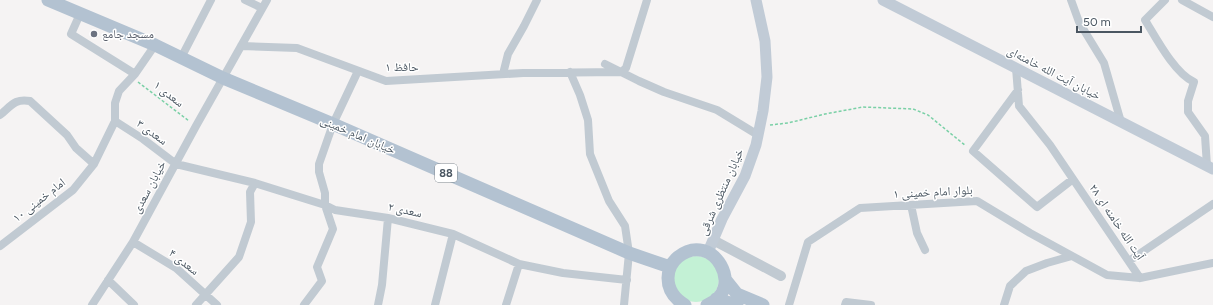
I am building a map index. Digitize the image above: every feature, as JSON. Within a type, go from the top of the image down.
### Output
[{"type":"main road","name":"خیابان امام خمینی","points":[[48,0],[155,45],[223,78],[333,124],[629,253],[670,267]]},
{"type":"main road","name":"خیابان منتظری شرقی","points":[[708,252],[722,219],[744,176],[759,130],[763,111],[767,77],[765,41],[756,0]]},
{"type":"main road","name":"خیابان آیت الله خامنه‌ای","points":[[883,0],[1210,168]]},
{"type":"main road","points":[[685,305],[678,301],[672,294],[668,285],[668,276],[670,267],[675,260],[682,254],[690,251],[699,250],[708,252],[721,263],[725,279],[721,294],[712,302]]},
{"type":"main road","points":[[725,279],[737,294],[763,305]]},
{"type":"main road","points":[[712,302],[737,305]]},
{"type":"street","points":[[181,58],[211,0]]},
{"type":"street","points":[[246,0],[262,8]]},
{"type":"street","name":"خیابان سعدی","points":[[92,305],[133,242],[267,0]]},
{"type":"street","points":[[503,74],[508,54],[537,0]]},
{"type":"street","points":[[621,72],[626,68],[647,0]]},
{"type":"street","points":[[1071,0],[1079,22],[1104,63],[1122,122]]},
{"type":"street","points":[[1165,0],[1144,20],[1174,66],[1194,82],[1188,101],[1188,112],[1205,136],[1210,168]]},
{"type":"street","points":[[1182,0],[1213,17]]},
{"type":"street","points":[[80,14],[71,34],[134,75]]},
{"type":"street","name":"امام خمینی ۱۰","points":[[0,246],[73,190],[94,164],[115,121],[115,103],[119,91],[134,75],[155,45]]},
{"type":"street","name":"حافظ ۱","points":[[241,46],[297,48],[386,82],[503,74],[621,72]]},
{"type":"street","points":[[605,64],[664,92],[717,110],[759,130]]},
{"type":"street","name":"آیت الله خامنه ای ۲۸","points":[[1016,68],[1019,106],[1050,145],[1140,278]]},
{"type":"street","points":[[304,305],[322,281],[317,267],[333,229],[325,206],[325,193],[319,172],[319,164],[333,124],[358,71]]},
{"type":"street","points":[[570,72],[580,95],[588,120],[590,154],[609,201],[626,226],[629,253],[624,305]]},
{"type":"street","points":[[982,159],[973,151],[1018,90]]},
{"type":"street","points":[[0,115],[15,102],[23,100],[30,101],[67,135],[76,148],[94,164]]},
{"type":"street","name":"سعدی ۳","points":[[115,121],[143,139],[176,164]]},
{"type":"street","name":"آیت الله خامنه ای ۲۸","points":[[982,159],[1036,207],[1073,179]]},
{"type":"street","name":"سعدی ۲","points":[[176,164],[256,183],[335,210],[388,218],[453,234],[519,264],[563,273],[627,280]]},
{"type":"street","points":[[196,305],[239,257],[251,222],[250,192],[256,183]]},
{"type":"street","name":"بلوار امام خمینی ۱","points":[[789,305],[808,242],[860,208],[978,201],[1107,275],[1140,278],[1213,262]]},
{"type":"street","points":[[1129,261],[1213,204]]},
{"type":"street","points":[[911,205],[917,232],[925,250]]},
{"type":"street","points":[[378,305],[382,285],[388,218]]},
{"type":"street","points":[[435,305],[453,234]]},
{"type":"street","points":[[713,240],[781,276]]},
{"type":"street","name":"سعدی ۴","points":[[133,242],[176,268],[217,305]]},
{"type":"street","points":[[1004,305],[1010,286],[1026,271],[1072,256]]},
{"type":"street","points":[[506,305],[519,264]]},
{"type":"street","points":[[108,280],[134,305]]},
{"type":"street","points":[[845,305],[846,302],[871,305]]},
{"type":"path","name":"سعدی ۱","points":[[134,75],[196,126]]},
{"type":"path","points":[[759,130],[825,114],[863,107],[913,109],[928,115],[982,159]]},
{"type":"green space","points":[[701,256],[713,262],[718,270],[718,288],[713,296],[705,301],[691,302],[679,296],[674,288],[673,274],[679,262],[687,257]]},
{"type":"place","name":"مسجد جامع","points":[[94,34]]}]
